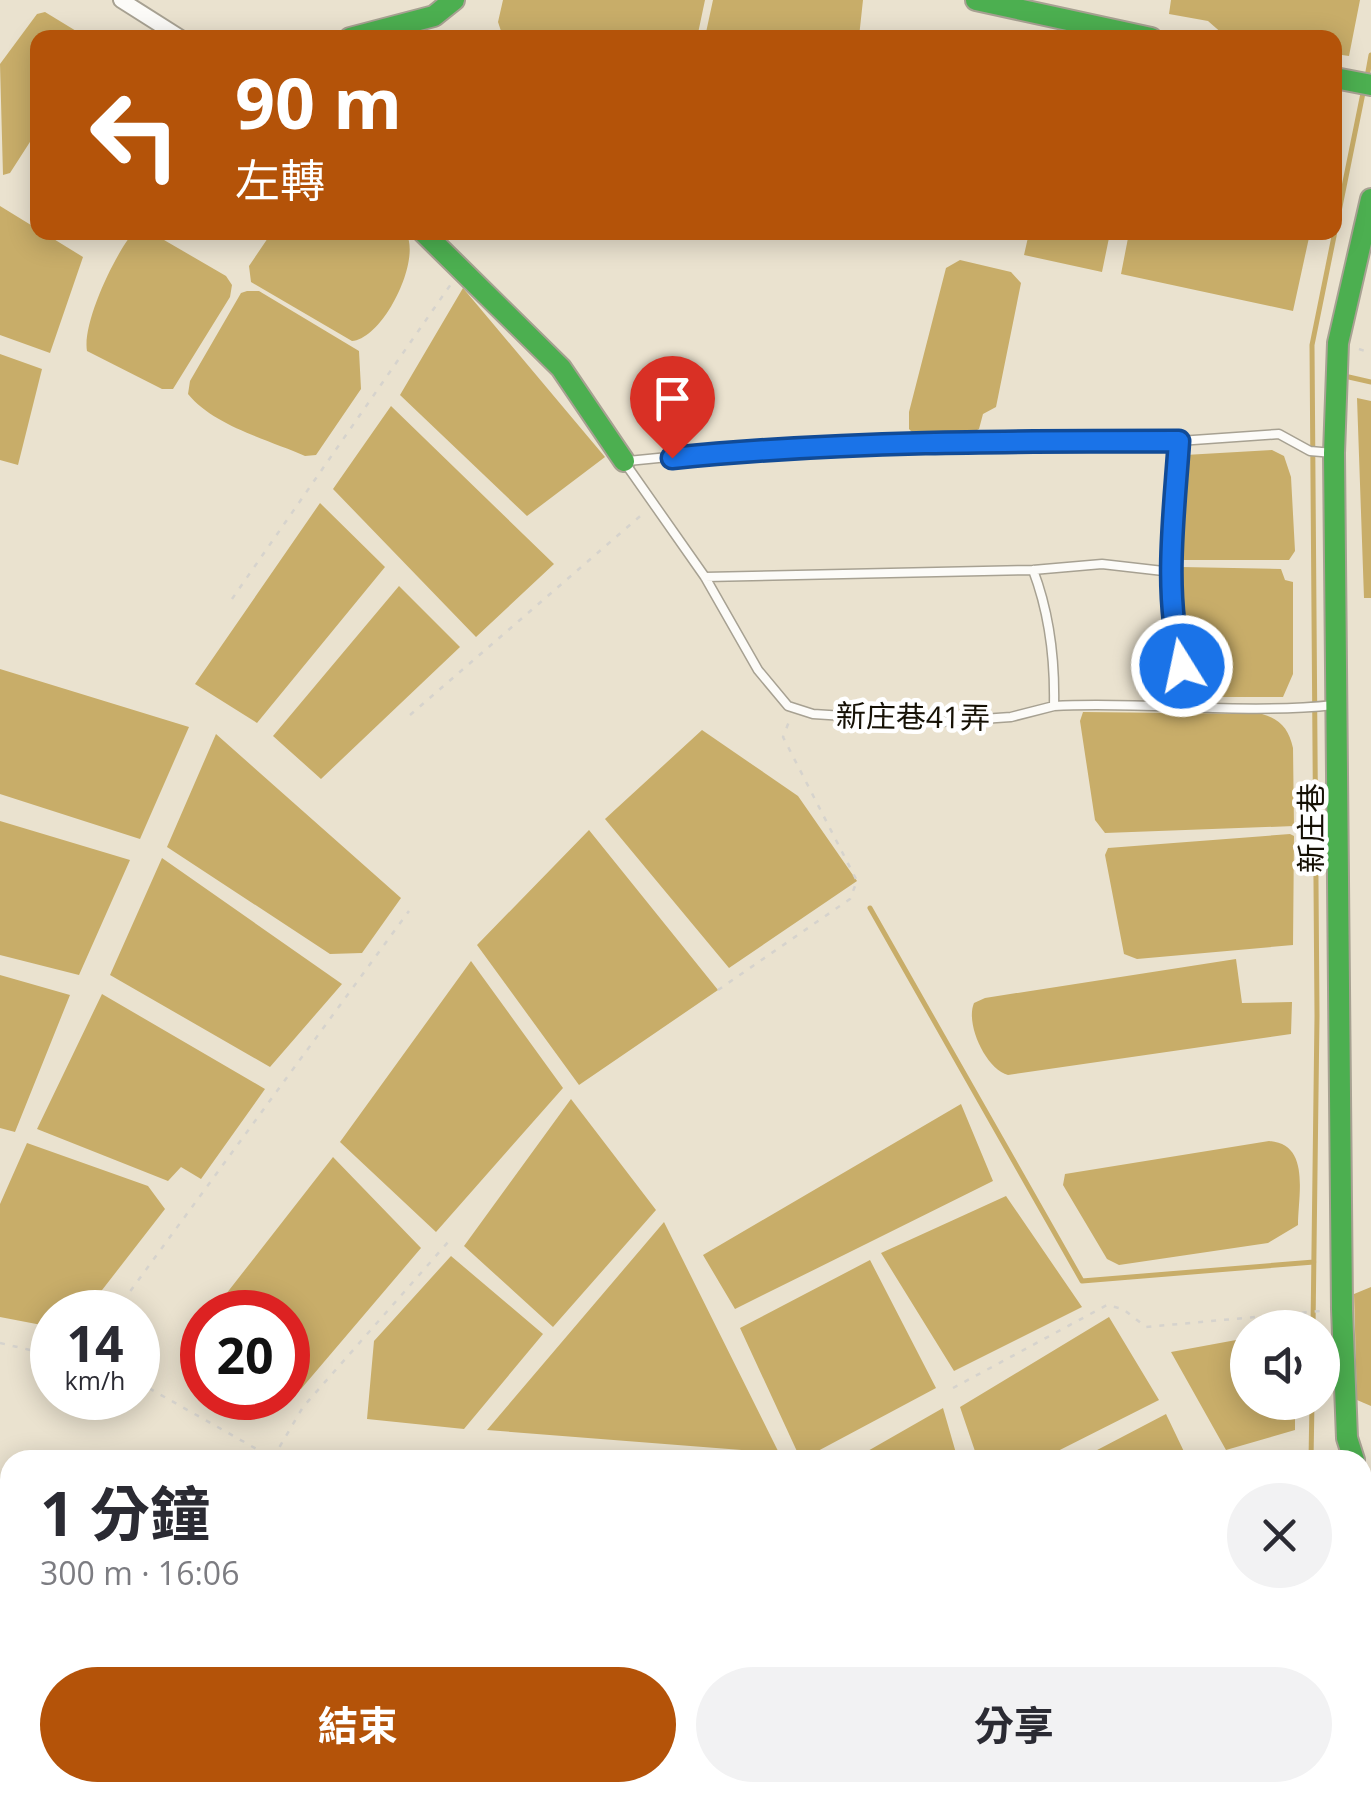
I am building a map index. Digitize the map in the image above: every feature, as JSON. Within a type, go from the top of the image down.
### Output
[{"type":"street","points":[[121,0],[168,30]]},
{"type":"street","points":[[381,30],[434,16],[454,0]]},
{"type":"street","points":[[976,0],[1114,30]]},
{"type":"street","points":[[1342,79],[1371,85]]},
{"type":"street","name":"新庄巷","points":[[1351,1450],[1347,1438],[1342,1310],[1334,453],[1338,343],[1371,198]]},
{"type":"street","points":[[431,240],[514,317],[561,368],[624,461]]},
{"type":"lane","points":[[624,461],[759,448],[962,440],[1179,441],[1279,434],[1310,451],[1334,453]]},
{"type":"lane","points":[[1179,441],[1172,572],[1176,644],[1195,708]]},
{"type":"lane","name":"新庄巷41弄","points":[[624,461],[705,578],[758,670],[788,706],[804,711],[939,722],[1011,717],[1054,706],[1118,702],[1280,711],[1339,705]]},
{"type":"lane","points":[[705,578],[1033,570],[1102,564],[1172,572]]},
{"type":"lane","points":[[1033,570],[1043,597],[1055,675],[1054,706]]},
{"type":"path","points":[[232,599],[460,270]]},
{"type":"path","points":[[410,715],[654,503]]},
{"type":"path","points":[[718,990],[850,899],[858,881],[783,737],[785,722],[804,711]]},
{"type":"path","points":[[131,1290],[409,911]]},
{"type":"path","points":[[280,1450],[302,1407],[449,1241]]},
{"type":"path","points":[[953,1388],[1107,1304],[1123,1309],[1146,1328],[1342,1310]]},
{"type":"path","points":[[0,1343],[30,1350]]},
{"type":"path","points":[[160,1394],[259,1450]]},
{"type":"shaded area","points":[[503,0],[705,0],[699,30],[501,30],[498,22]]},
{"type":"shaded area","points":[[713,0],[863,0],[860,30],[707,30]]},
{"type":"shaded area","points":[[1171,0],[1360,0],[1349,56],[1342,55],[1342,30],[1218,30],[1208,21],[1169,14]]},
{"type":"shaded area","points":[[45,12],[75,30],[30,30],[30,142],[10,173],[3,175],[0,64],[37,14]]},
{"type":"shaded area","points":[[0,206],[30,224],[30,240],[55,240],[83,257],[50,353],[0,335]]},
{"type":"shaded area","points":[[128,240],[164,240],[226,276],[232,285],[230,297],[173,389],[162,389],[87,351],[90,324],[101,289]]},
{"type":"shaded area","points":[[267,240],[408,240],[410,245],[404,279],[387,313],[364,337],[352,341],[251,282],[249,266]]},
{"type":"shaded area","points":[[1027,240],[1109,240],[1102,272],[1024,255]]},
{"type":"shaded area","points":[[1128,240],[1308,240],[1293,311],[1121,274]]},
{"type":"shaded area","points":[[960,260],[1011,272],[1021,283],[996,407],[983,414],[979,429],[967,435],[914,434],[909,429],[909,412],[946,268]]},
{"type":"shaded area","points":[[463,288],[605,457],[527,516],[400,395]]},
{"type":"shaded area","points":[[259,291],[359,351],[361,389],[316,455],[305,456],[243,431],[212,415],[188,394],[190,381],[241,293]]},
{"type":"shaded area","points":[[0,354],[42,369],[18,465],[0,460]]},
{"type":"shaded area","points":[[1357,398],[1371,401],[1371,598],[1364,598]]},
{"type":"shaded area","points":[[391,406],[554,564],[476,637],[333,489]]},
{"type":"shaded area","points":[[1272,450],[1284,456],[1291,477],[1295,551],[1289,560],[1180,560],[1185,455]]},
{"type":"shaded area","points":[[320,503],[385,567],[257,723],[195,684]]},
{"type":"shaded area","points":[[1181,567],[1281,569],[1285,580],[1293,582],[1293,674],[1283,697],[1201,697],[1175,613],[1175,579]]},
{"type":"shaded area","points":[[399,586],[460,647],[321,779],[273,736]]},
{"type":"shaded area","points":[[0,669],[189,727],[140,839],[0,794]]},
{"type":"shaded area","points":[[1083,712],[1262,714],[1274,719],[1286,731],[1293,748],[1294,826],[1105,833],[1095,820],[1080,721]]},
{"type":"shaded area","points":[[702,730],[798,796],[857,881],[729,968],[605,819]]},
{"type":"shaded area","points":[[216,734],[401,898],[362,953],[330,954],[167,847]]},
{"type":"shaded area","points":[[0,821],[130,860],[79,975],[0,955]]},
{"type":"shaded area","points":[[589,830],[718,990],[579,1085],[477,945]]},
{"type":"shaded area","points":[[1294,836],[1293,945],[1137,959],[1124,954],[1105,855],[1108,848]]},
{"type":"shaded area","points":[[162,858],[342,984],[270,1067],[110,975]]},
{"type":"shaded area","points":[[1236,959],[1242,1003],[1292,1002],[1291,1034],[1008,1075],[985,1055],[972,1022],[974,1003],[985,998]]},
{"type":"shaded area","points":[[471,961],[563,1088],[436,1232],[340,1142]]},
{"type":"shaded area","points":[[0,975],[70,995],[15,1132],[0,1128]]},
{"type":"shaded area","points":[[102,994],[265,1089],[201,1179],[181,1167],[168,1181],[37,1129]]},
{"type":"shaded area","points":[[571,1099],[656,1210],[553,1327],[464,1246]]},
{"type":"shaded area","points":[[961,1104],[993,1181],[735,1309],[703,1255]]},
{"type":"shaded area","points":[[1269,1141],[1291,1151],[1297,1161],[1300,1186],[1298,1225],[1268,1243],[1119,1265],[1107,1259],[1063,1185],[1065,1174]]},
{"type":"shaded area","points":[[27,1143],[148,1186],[165,1209],[102,1290],[30,1290],[30,1323],[0,1317],[0,1204]]},
{"type":"shaded area","points":[[333,1157],[421,1248],[310,1378],[310,1290],[229,1290]]},
{"type":"shaded area","points":[[1006,1196],[1082,1307],[954,1371],[881,1253]]},
{"type":"shaded area","points":[[664,1222],[778,1450],[741,1450],[487,1430]]},
{"type":"shaded area","points":[[451,1256],[543,1334],[464,1429],[367,1419],[374,1341]]},
{"type":"shaded area","points":[[870,1260],[936,1388],[820,1450],[796,1450],[740,1328]]},
{"type":"shaded area","points":[[1371,1287],[1371,1406],[1357,1400],[1354,1294]]},
{"type":"shaded area","points":[[1109,1317],[1159,1400],[1060,1450],[975,1450],[960,1407]]},
{"type":"shaded area","points":[[1230,1341],[1230,1420],[1295,1420],[1295,1430],[1226,1450],[1171,1352]]},
{"type":"shaded area","points":[[943,1408],[955,1450],[870,1450]]},
{"type":"shaded area","points":[[1166,1414],[1183,1450],[1097,1450]]},
{"type":"waterway","points":[[1367,77],[1371,55]]},
{"type":"waterway","points":[[1342,197],[1364,88]]},
{"type":"waterway","points":[[1313,1310],[1317,1016],[1312,345],[1333,240]]},
{"type":"waterway","points":[[1340,375],[1371,382]]},
{"type":"waterway","points":[[870,908],[1082,1281],[1314,1262]]},
{"type":"waterway","points":[[1311,1450],[1312,1420]]},
{"type":"traffic: fast","points":[[381,30],[434,16],[454,0]]},
{"type":"traffic: fast","points":[[976,0],[1114,30]]},
{"type":"traffic: fast","points":[[1342,79],[1371,85]]},
{"type":"traffic: fast","points":[[1351,1450],[1347,1438],[1342,1309],[1334,453],[1338,343],[1371,199]]},
{"type":"traffic: fast","points":[[431,240],[561,368],[624,461]]},
{"type":"route","points":[[672,458],[759,448],[841,448],[962,440],[1179,441],[1172,536],[1172,612],[1182,666]]}]
